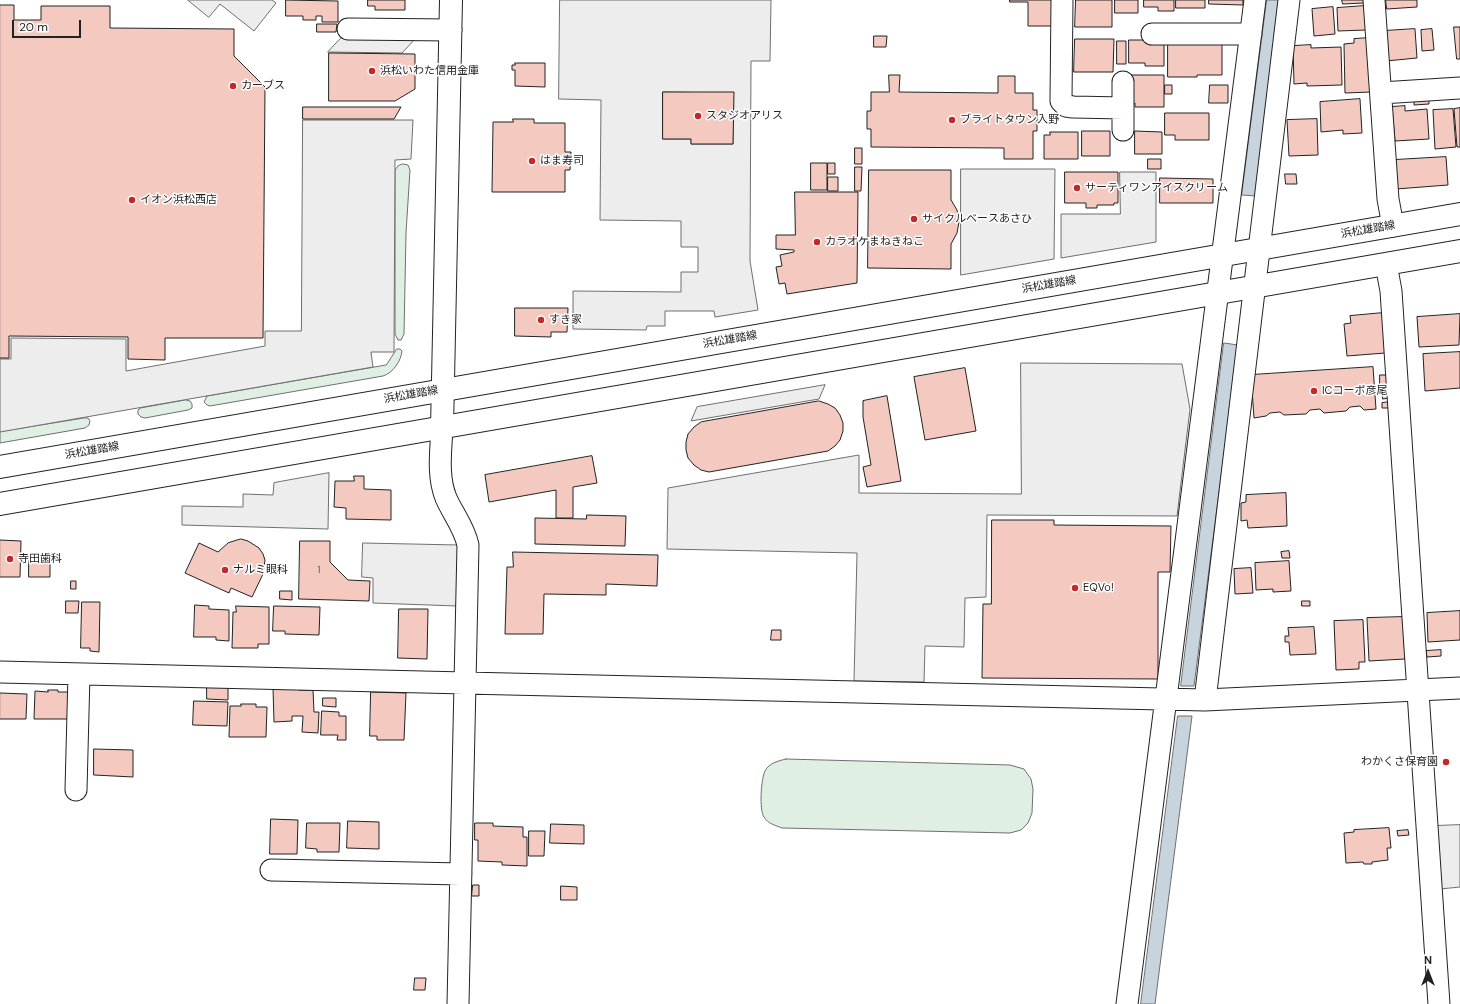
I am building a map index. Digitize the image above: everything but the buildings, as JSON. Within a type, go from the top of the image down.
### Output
[{"type":"main road","points":[[442,428],[451,0]]},
{"type":"main road","name":"浜松雄踏線","points":[[0,468],[1460,214]]},
{"type":"main road","points":[[0,504],[1460,251]]},
{"type":"street","points":[[1062,0],[1060,94],[1062,101],[1066,106],[1073,107],[1123,108]]},
{"type":"street","points":[[1128,1004],[1255,0]]},
{"type":"street","points":[[1205,700],[1289,0]]},
{"type":"street","points":[[1374,0],[1388,198],[1393,226]]},
{"type":"street","points":[[348,29],[451,30]]},
{"type":"street","points":[[1152,34],[1251,34]]},
{"type":"street","points":[[1123,82],[1123,130]]},
{"type":"street","points":[[1380,93],[1460,88]]},
{"type":"street","points":[[1386,264],[1391,291],[1439,1004]]},
{"type":"street","points":[[442,428],[442,486],[446,498],[466,534],[468,545],[458,1004]]},
{"type":"street","points":[[0,672],[1166,700],[1205,700],[1460,688]]},
{"type":"street","points":[[76,790],[79,674]]},
{"type":"street","points":[[271,870],[461,874]]},
{"type":"green space","points":[[403,164],[408,165],[410,170],[406,233],[404,334],[401,340],[398,340],[395,334],[395,170],[398,166]]},
{"type":"green space","points":[[397,349],[402,351],[398,363],[390,372],[383,376],[210,406],[204,402],[207,396],[386,365]]},
{"type":"green space","points":[[186,400],[190,401],[192,404],[192,408],[188,410],[145,418],[138,414],[138,410],[141,408]]},
{"type":"green space","points":[[88,418],[90,421],[89,425],[85,428],[0,443],[0,432]]},
{"type":"green space","points":[[786,759],[1010,765],[1024,769],[1031,779],[1033,789],[1032,813],[1028,823],[1021,830],[1010,833],[782,828],[770,823],[764,817],[761,808],[761,794],[762,781],[767,768],[774,763]]},
{"type":"shaded area","points":[[188,0],[272,0],[276,3],[254,31],[220,4],[209,17]]},
{"type":"shaded area","points":[[560,0],[771,0],[770,61],[751,61],[750,261],[758,310],[715,317],[714,311],[665,311],[665,326],[647,326],[646,330],[573,329],[573,291],[681,292],[681,272],[698,272],[698,247],[681,247],[681,221],[600,220],[601,100],[559,99]],"holes":[[[663,92],[733,93],[733,144],[691,144],[691,139],[663,139]]]},
{"type":"shaded area","points":[[1267,0],[1281,0],[1256,196],[1242,195]]},
{"type":"shaded area","points":[[342,37],[417,37],[402,53],[328,52]]},
{"type":"shaded area","points":[[303,120],[413,120],[411,159],[395,160],[394,352],[371,352],[373,367],[0,432],[0,359],[11,359],[11,338],[126,339],[126,371],[265,346],[265,331],[301,331]]},
{"type":"shaded area","points":[[961,169],[1055,169],[1054,259],[961,275]]},
{"type":"shaded area","points":[[1120,172],[1156,172],[1156,242],[1061,258],[1061,214],[1120,214]]},
{"type":"shaded area","points":[[1224,343],[1238,345],[1194,686],[1181,686]]},
{"type":"shaded area","points":[[1021,363],[1182,364],[1190,409],[1177,516],[987,515],[986,597],[965,598],[964,647],[925,646],[924,682],[854,681],[857,553],[667,549],[668,488],[859,455],[859,493],[1021,494]]},
{"type":"shaded area","points":[[825,385],[819,399],[691,421],[697,407]]},
{"type":"shaded area","points":[[329,473],[328,529],[182,525],[182,506],[243,507],[243,494],[273,495],[274,483]]},
{"type":"shaded area","points":[[363,543],[459,545],[457,606],[373,603],[373,578],[362,577]]},
{"type":"shaded area","points":[[1178,716],[1192,716],[1155,1004],[1141,1004]]},
{"type":"shaded area","points":[[1460,825],[1460,887],[1440,889],[1435,826]]},
{"type":"place","name":"浜松いわた信用金庫","points":[[372,71]]},
{"type":"place","name":"カーブス","points":[[233,86]]},
{"type":"place","name":"スタジオアリス","points":[[698,116]]},
{"type":"place","name":"ブライトタウン入野","points":[[952,120]]},
{"type":"place","name":"はま寿司","points":[[532,161]]},
{"type":"place","name":"サーティワンアイスクリーム","points":[[1077,188]]},
{"type":"place","name":"イオン浜松西店","points":[[132,200]]},
{"type":"place","name":"サイクルベースあさひ","points":[[914,219]]},
{"type":"place","name":"カラオケまねきねこ","points":[[817,242]]},
{"type":"place","name":"すき家","points":[[541,320]]},
{"type":"place","name":"ICコーポ彦尾","points":[[1314,391]]},
{"type":"place","name":"寺田歯科","points":[[10,559]]},
{"type":"place","name":"ナルミ眼科","points":[[225,570]]},
{"type":"place","name":"EQVo!","points":[[1075,588]]},
{"type":"place","name":"わかくさ保育園","points":[[1446,762]]}]
